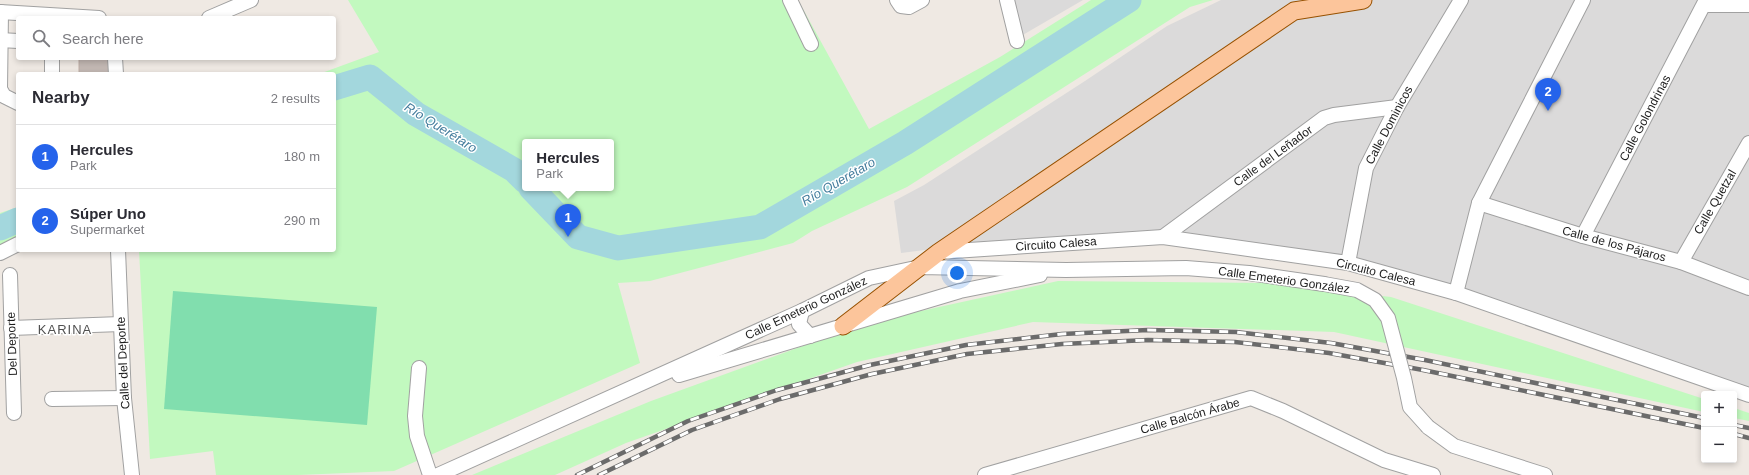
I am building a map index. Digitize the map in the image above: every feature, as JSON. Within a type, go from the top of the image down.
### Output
[{"type":"main road","points":[[844,326],[939,252],[1294,11],[1362,0]]},
{"type":"street","points":[[214,16],[251,0]]},
{"type":"street","points":[[790,0],[811,44]]},
{"type":"street","points":[[897,0],[901,6],[909,7],[922,0]]},
{"type":"street","points":[[1007,0],[1017,41]]},
{"type":"street","name":"Calle Dominicos","points":[[1348,262],[1366,168],[1397,107],[1460,0]]},
{"type":"street","points":[[1456,293],[1479,203],[1583,0]]},
{"type":"street","points":[[1705,2],[1749,5]]},
{"type":"street","name":"Calle Golondrinas","points":[[1583,236],[1705,2]]},
{"type":"street","points":[[16,103],[4,96],[0,89],[0,12],[53,16]]},
{"type":"street","points":[[0,40],[16,41]]},
{"type":"street","points":[[52,60],[52,72]]},
{"type":"street","points":[[115,60],[116,72]]},
{"type":"street","name":"Calle del Leñador","points":[[1163,237],[1324,118],[1334,115],[1397,107]]},
{"type":"street","name":"Calle Quetzal","points":[[1681,262],[1749,143]]},
{"type":"street","name":"Calle de los Pájaros","points":[[1479,203],[1583,236],[1681,262],[1749,288]]},
{"type":"street","name":"Circuito Calesa","points":[[939,252],[1163,237],[1348,262],[1456,293],[1749,396]]},
{"type":"street","points":[[0,253],[16,245]]},
{"type":"street","name":"Calle del Deporte","points":[[118,252],[124,398],[132,475]]},
{"type":"street","name":"Calle Emeterio González","points":[[438,475],[628,391],[802,311],[869,278],[920,266],[1066,270],[1186,268],[1249,273],[1357,290],[1375,300],[1388,318],[1410,407],[1428,427],[1454,446],[1545,475]]},
{"type":"street","name":"Calle Emeterio González","points":[[628,391],[960,291],[1066,270]]},
{"type":"street","name":"Del Deporte","points":[[10,275],[14,413]]},
{"type":"street","points":[[802,311],[799,324],[810,336]]},
{"type":"street","points":[[11,328],[121,324]]},
{"type":"street","points":[[419,368],[415,416],[417,436],[430,475]]},
{"type":"street","points":[[52,399],[124,398]]},
{"type":"street","name":"Calle Balcón Árabe","points":[[985,475],[1251,398],[1283,411],[1384,460],[1433,475]]},
{"type":"shaded area","points":[[1013,0],[1083,0],[1021,36]]},
{"type":"shaded area","points":[[1221,0],[1749,0],[1749,395],[1390,278],[1259,246],[1120,236],[996,241],[901,253],[894,201],[924,185],[1167,26]]},
{"type":"green space","points":[[348,0],[798,0],[869,129],[1000,57],[1091,0],[1213,0],[1190,7],[907,187],[812,231],[793,243],[650,281],[618,283],[640,363],[394,471],[298,475],[216,475],[213,451],[150,459],[139,252],[336,252],[336,72],[324,72],[379,52]]},
{"type":"green space","points":[[16,208],[16,241],[0,246],[0,213]]},
{"type":"green space","points":[[1058,281],[1267,283],[1391,297],[1701,398],[1701,411],[1334,332],[1033,322],[857,362],[626,443],[555,475],[472,475],[651,401],[866,323]]},
{"type":"green space","points":[[173,291],[377,307],[367,425],[164,409]]},
{"type":"green space","points":[[1737,409],[1749,413],[1749,421],[1737,419]]},
{"type":"building","points":[[79,60],[110,60],[109,72],[79,72]]},
{"type":"waterway","name":"Río Querétaro","points":[[534,191],[578,237],[618,248],[760,227],[905,143],[1129,0]]},
{"type":"waterway","name":"Río Querétaro","points":[[336,87],[370,77],[416,114],[514,170],[522,178]]},
{"type":"waterway","name":"Río Querétaro","points":[[0,228],[16,221]]},
{"type":"railway","points":[[577,475],[688,421],[777,390],[870,365],[966,345],[1062,334],[1148,330],[1236,332],[1331,343],[1425,360],[1701,417]]},
{"type":"railway","points":[[599,475],[692,430],[780,399],[872,374],[967,354],[1062,344],[1148,340],[1235,342],[1329,353],[1423,370],[1701,427]]},
{"type":"railway","points":[[1737,426],[1749,428]]},
{"type":"railway","points":[[1737,435],[1749,438]]},
{"type":"place","name":"Súper Uno","points":[[1548,111]]},
{"type":"place","name":"Hercules","points":[[568,237]]},
{"type":"district","name":"KARINA","points":[[65,329]]}]
